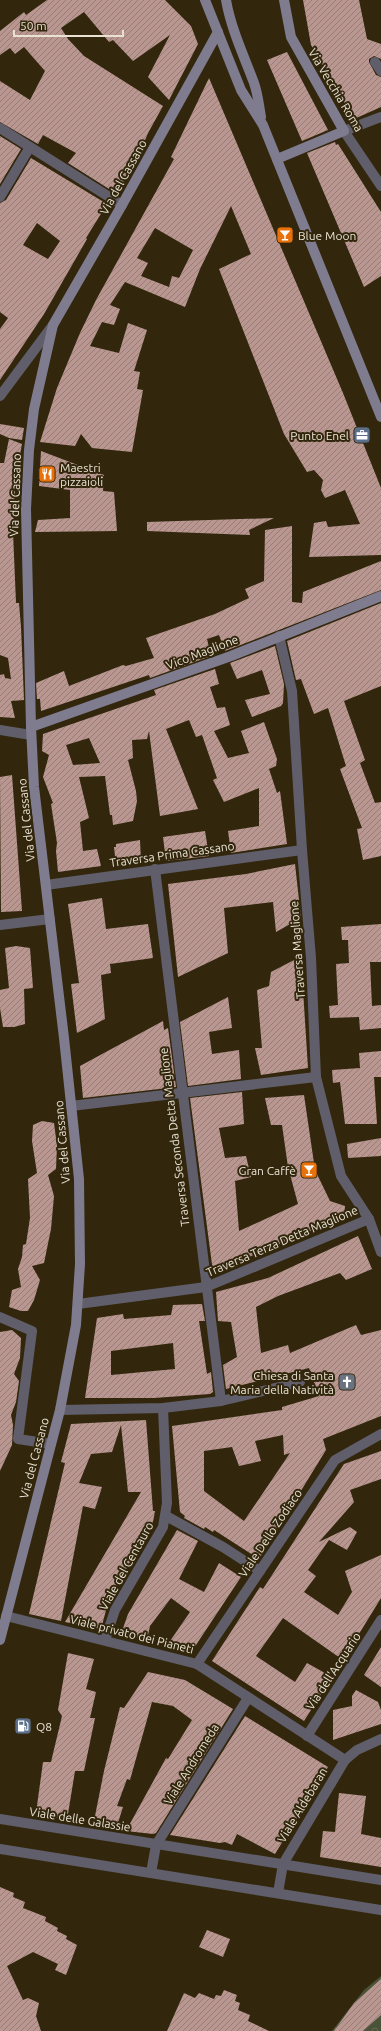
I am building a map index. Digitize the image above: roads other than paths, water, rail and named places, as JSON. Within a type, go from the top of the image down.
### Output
[{"type":"main road","points":[[205,0],[241,90],[263,125]]},
{"type":"main road","points":[[226,0],[235,33],[255,85],[263,125],[381,417]]},
{"type":"main road","name":"Via Vecchia Roma","points":[[284,0],[294,43],[344,131]]},
{"type":"main road","name":"Via del Cassano","points":[[0,1640],[60,1410],[76,1325],[78,1304],[80,1217],[79,1179],[34,787],[31,731],[26,494],[34,409],[53,325],[122,205],[218,32]]},
{"type":"main road","points":[[276,159],[344,131]]},
{"type":"main road","name":"Vico Maglione","points":[[31,731],[232,656],[381,596]]},
{"type":"street","points":[[375,62],[381,71]]},
{"type":"street","points":[[344,131],[381,117]]},
{"type":"street","points":[[0,128],[122,205]]},
{"type":"street","name":"Via Vecchia Roma","points":[[344,131],[381,186]]},
{"type":"street","points":[[0,198],[30,147]]},
{"type":"street","points":[[0,396],[53,325]]},
{"type":"street","name":"Traversa Maglione","points":[[279,636],[292,691],[302,850],[311,958],[316,1077],[341,1176],[368,1219],[381,1252]]},
{"type":"street","points":[[0,730],[31,731]]},
{"type":"street","name":"Traversa Prima Cassano","points":[[46,885],[302,850]]},
{"type":"street","name":"Traversa Seconda Detta Maglione","points":[[155,869],[221,1401]]},
{"type":"street","points":[[0,925],[50,919]]},
{"type":"street","points":[[71,1106],[316,1077]]},
{"type":"street","name":"Traversa Terza Detta Maglione","points":[[78,1304],[206,1287],[368,1219]]},
{"type":"street","points":[[0,1317],[32,1331],[18,1439],[51,1444]]},
{"type":"street","points":[[60,1410],[163,1408],[221,1401],[300,1382]]},
{"type":"street","name":"Viale del Centauro","points":[[104,1640],[115,1610],[163,1527],[166,1516],[167,1503],[163,1408]]},
{"type":"street","name":"Viale Dello Zodiaco","points":[[197,1664],[335,1460],[381,1434]]},
{"type":"street","points":[[166,1516],[260,1571]]},
{"type":"street","name":"Viale privato dei Pianeti","points":[[6,1616],[197,1664],[345,1760]]},
{"type":"street","name":"Via dell'Acquario","points":[[307,1736],[381,1620]]},
{"type":"street","name":"Viale Andromeda","points":[[156,1845],[248,1698]]},
{"type":"street","points":[[345,1760],[357,1750],[381,1739]]},
{"type":"street","name":"Viale Aldebaran","points":[[283,1864],[345,1760]]},
{"type":"street","name":"Viale delle Galassie","points":[[0,1819],[381,1880]]},
{"type":"street","points":[[151,1873],[156,1845]]},
{"type":"street","points":[[0,1849],[381,1910]]},
{"type":"street","points":[[278,1894],[283,1864]]},
{"type":"place","name":"Blue Moon","points":[[285,235]]},
{"type":"place","name":"Punto Enel","points":[[362,435]]},
{"type":"place","name":"Maestri pizzaioli","points":[[47,474]]},
{"type":"place","name":"Gran Caffè","points":[[309,1170]]},
{"type":"place","name":"Chiesa di Santa Maria della Natività","points":[[347,1382]]},
{"type":"place","name":"Q8","points":[[23,1726]]}]
